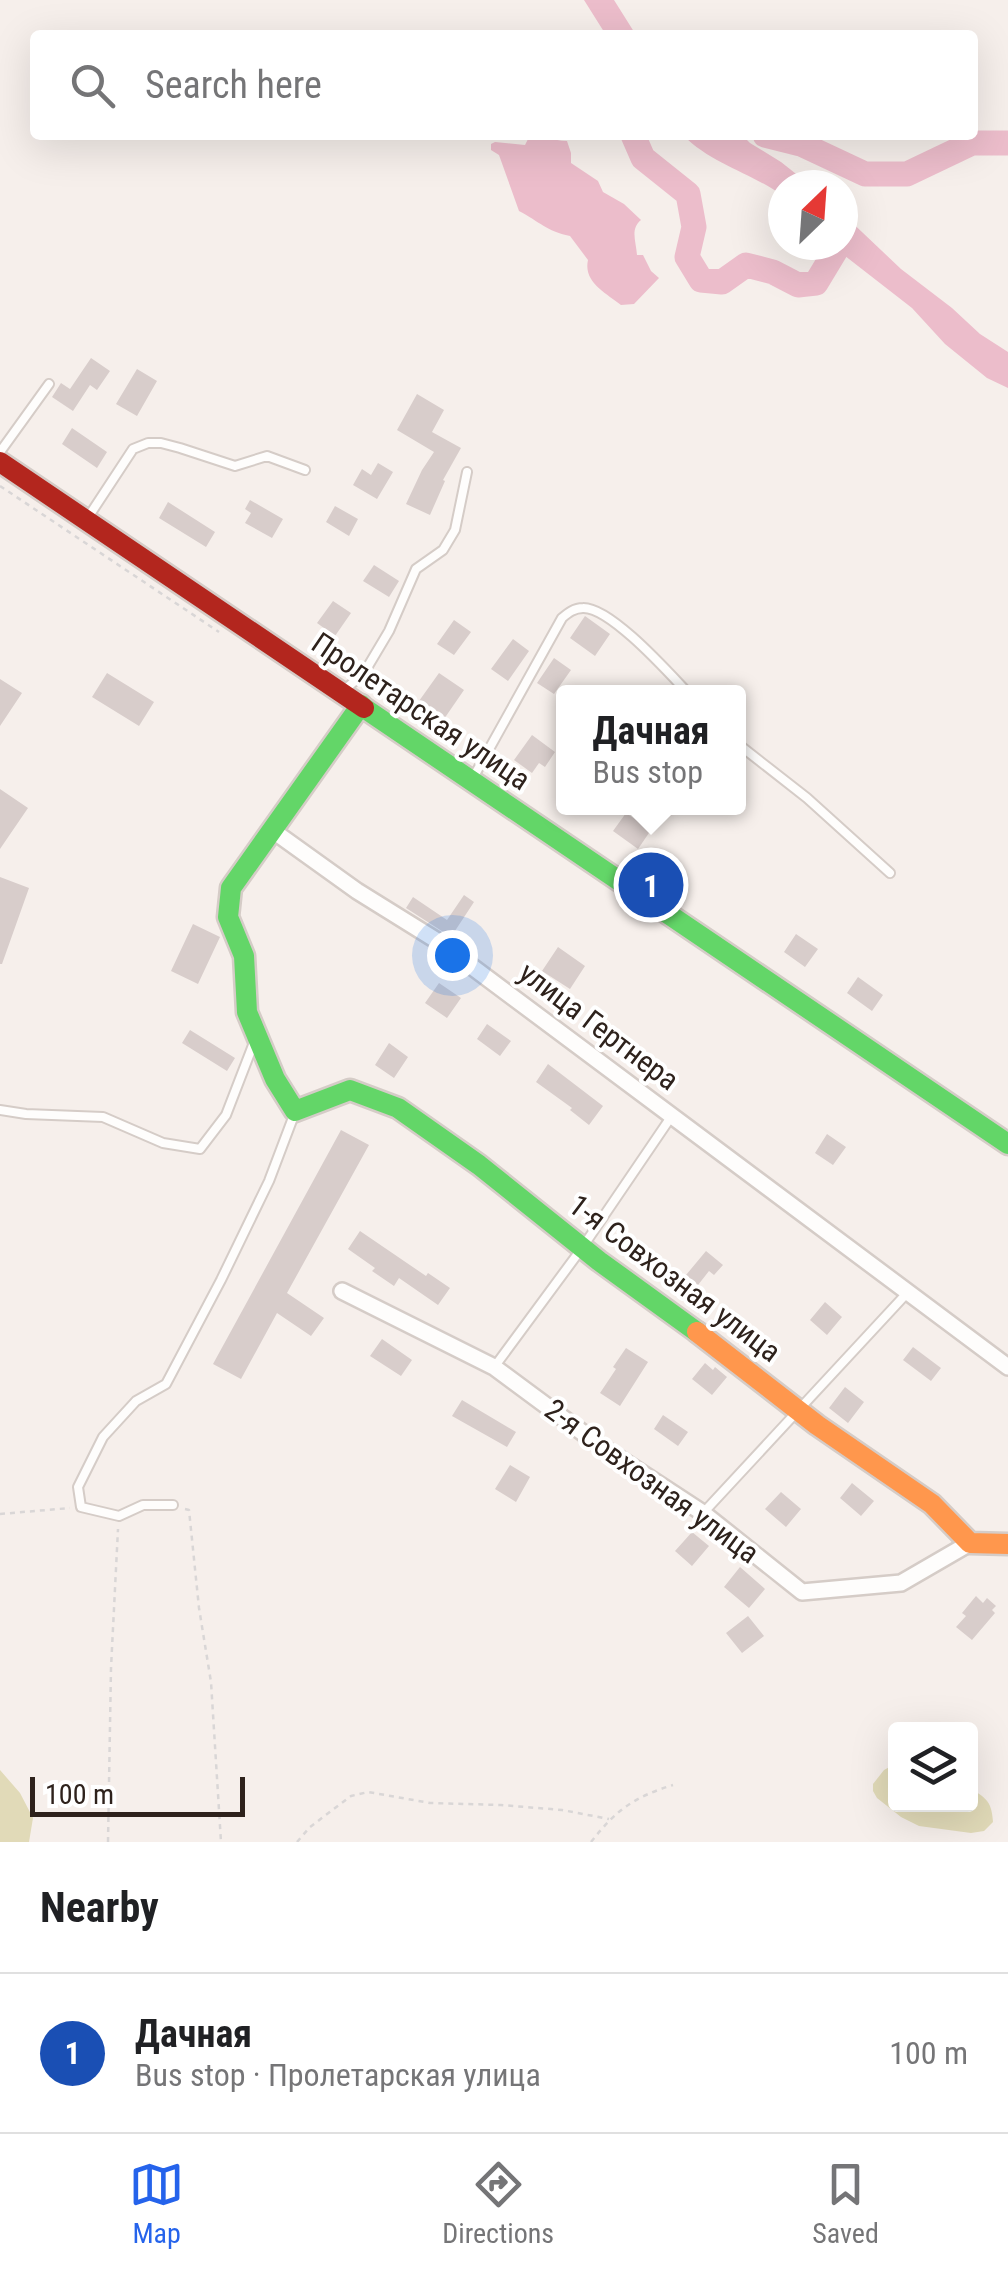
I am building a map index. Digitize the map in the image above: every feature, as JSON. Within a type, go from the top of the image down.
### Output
[{"type":"street","name":"Пролетарская улица","points":[[0,462],[1008,1144]]},
{"type":"street","points":[[295,1111],[275,1079],[247,1012],[244,956],[228,917],[232,888],[360,705]]},
{"type":"street","name":"улица Гертнера","points":[[272,830],[357,891],[439,942],[1008,1367]]},
{"type":"street","name":"1-я Совхозная улица","points":[[295,1111],[350,1090],[398,1108],[736,1359],[798,1410],[932,1504],[970,1544]]},
{"type":"street","name":"2-я Совхозная улица","points":[[342,1290],[494,1367],[703,1513],[802,1592],[901,1582],[970,1544]]},
{"type":"street","points":[[970,1544],[1008,1544]]},
{"type":"lane","points":[[0,452],[49,384]]},
{"type":"lane","points":[[87,519],[133,449],[148,443],[180,448],[235,466],[267,456],[305,470]]},
{"type":"lane","points":[[342,692],[364,673],[389,631],[416,569],[443,550],[455,530],[467,472]]},
{"type":"lane","points":[[471,782],[562,618],[573,610],[594,610],[606,617],[640,644],[680,685]]},
{"type":"lane","points":[[746,750],[807,798],[890,873]]},
{"type":"lane","points":[[0,1110],[103,1117],[162,1143],[200,1149],[226,1114],[257,1036]]},
{"type":"lane","points":[[172,1504],[143,1504],[118,1516],[81,1507],[78,1488],[102,1437],[136,1401],[166,1384],[261,1198],[295,1111]]},
{"type":"lane","points":[[494,1367],[672,1117]]},
{"type":"lane","points":[[703,1513],[908,1292]]},
{"type":"path","points":[[172,1504],[189,1510],[210,1682],[221,1842]]},
{"type":"path","points":[[0,1514],[81,1507]]},
{"type":"path","points":[[108,1842],[118,1516]]},
{"type":"path","points":[[591,1842],[608,1820],[643,1794],[673,1785]]},
{"type":"path","points":[[297,1842],[351,1796],[368,1792],[430,1803],[562,1810],[608,1820]]},
{"type":"shaded area","points":[[584,0],[614,0],[633,30],[603,30]]},
{"type":"shaded area","points":[[528,140],[567,141],[571,163],[598,181],[603,192],[641,220],[635,231],[637,255],[643,255],[659,278],[634,304],[621,305],[597,286],[589,275],[588,260],[570,236],[519,211],[499,155],[491,150],[491,144],[525,145]]},
{"type":"shaded area","points":[[688,140],[747,140],[791,170],[768,170],[768,187],[706,154]]},
{"type":"shaded area","points":[[858,228],[901,269],[1008,352],[1008,388],[987,378],[945,344],[912,308],[850,260],[858,260]]},
{"type":"shaded area","points":[[888,1768],[888,1807],[873,1791],[873,1784]]},
{"type":"shaded area","points":[[0,1770],[20,1793],[33,1818],[29,1842],[0,1842]]},
{"type":"shaded area","points":[[978,1793],[988,1802],[993,1822],[984,1831],[971,1833],[919,1826],[895,1812],[978,1812]]},
{"type":"building","points":[[91,358],[110,371],[97,390],[90,385],[73,411],[52,397],[61,383],[70,389]]},
{"type":"building","points":[[137,369],[157,381],[137,416],[116,404]]},
{"type":"building","points":[[417,394],[444,410],[432,432],[461,448],[430,515],[406,504],[434,452],[397,430]]},
{"type":"building","points":[[72,428],[107,452],[97,468],[62,444]]},
{"type":"building","points":[[378,463],[393,472],[377,499],[353,485],[362,469],[371,475]]},
{"type":"building","points":[[250,500],[283,519],[272,538],[245,523],[251,513],[245,509]]},
{"type":"building","points":[[168,502],[215,532],[206,547],[159,518]]},
{"type":"building","points":[[335,506],[358,519],[349,536],[326,522]]},
{"type":"building","points":[[374,565],[399,581],[389,597],[363,581]]},
{"type":"building","points":[[333,601],[351,613],[335,636],[317,623]]},
{"type":"building","points":[[585,616],[610,634],[595,656],[570,638]]},
{"type":"building","points":[[454,620],[471,632],[454,655],[437,644]]},
{"type":"building","points":[[513,639],[529,651],[508,681],[491,669]]},
{"type":"building","points":[[554,658],[571,670],[560,685],[556,685],[554,694],[537,683]]},
{"type":"building","points":[[107,673],[154,702],[139,726],[92,697]]},
{"type":"building","points":[[439,673],[464,690],[444,719],[419,701]]},
{"type":"building","points":[[0,679],[22,693],[0,726]]},
{"type":"building","points":[[532,735],[555,752],[545,767],[539,763],[532,773],[514,760]]},
{"type":"building","points":[[0,789],[28,808],[0,849]]},
{"type":"building","points":[[625,815],[651,830],[638,849],[613,831]]},
{"type":"building","points":[[0,877],[29,888],[2,964],[0,964]]},
{"type":"building","points":[[464,895],[474,902],[451,937],[406,908],[413,897],[447,920]]},
{"type":"building","points":[[193,924],[220,937],[198,984],[171,971]]},
{"type":"building","points":[[796,934],[818,949],[805,967],[784,952]]},
{"type":"building","points":[[558,947],[585,966],[570,989],[542,971]]},
{"type":"building","points":[[858,977],[883,995],[872,1011],[847,993]]},
{"type":"building","points":[[439,983],[461,998],[447,1018],[425,1003]]},
{"type":"building","points":[[487,1024],[511,1041],[500,1056],[477,1039]]},
{"type":"building","points":[[190,1030],[235,1058],[227,1071],[182,1043]]},
{"type":"building","points":[[389,1043],[408,1057],[394,1078],[375,1065]]},
{"type":"building","points":[[548,1064],[603,1106],[589,1125],[536,1082]]},
{"type":"building","points":[[341,1130],[369,1145],[287,1293],[324,1318],[311,1336],[277,1313],[241,1379],[213,1364]]},
{"type":"building","points":[[827,1134],[846,1147],[833,1165],[815,1153]]},
{"type":"building","points":[[360,1231],[450,1288],[438,1305],[399,1278],[394,1286],[348,1249]]},
{"type":"building","points":[[706,1251],[723,1265],[714,1275],[709,1271],[698,1285],[686,1275]]},
{"type":"building","points":[[825,1302],[842,1317],[827,1335],[810,1320]]},
{"type":"building","points":[[382,1339],[412,1360],[401,1376],[370,1356]]},
{"type":"building","points":[[913,1347],[941,1368],[931,1381],[903,1360]]},
{"type":"building","points":[[626,1348],[648,1362],[620,1406],[600,1393]]},
{"type":"building","points":[[705,1363],[727,1377],[712,1395],[692,1379]]},
{"type":"building","points":[[845,1387],[864,1402],[848,1423],[829,1408]]},
{"type":"building","points":[[462,1400],[516,1432],[507,1447],[452,1416]]},
{"type":"building","points":[[663,1415],[688,1432],[678,1446],[654,1429]]},
{"type":"building","points":[[510,1465],[530,1477],[516,1502],[495,1489]]},
{"type":"building","points":[[852,1483],[874,1501],[861,1516],[840,1498]]},
{"type":"building","points":[[781,1492],[801,1509],[786,1527],[765,1509]]},
{"type":"building","points":[[692,1532],[709,1546],[692,1566],[675,1551]]},
{"type":"building","points":[[740,1567],[765,1589],[749,1608],[724,1587]]},
{"type":"building","points":[[976,1596],[983,1603],[987,1598],[996,1606],[992,1610],[995,1613],[972,1640],[956,1627]]},
{"type":"building","points":[[748,1616],[764,1636],[742,1653],[726,1633]]},
{"type":"waterway","points":[[635,140],[643,158],[688,194],[694,227],[687,257],[701,280],[722,282],[746,265],[773,272],[798,285],[816,283],[830,260]]},
{"type":"waterway","points":[[785,140],[865,174],[907,174],[972,143],[1008,143]]},
{"type":"traffic: fast","points":[[361,705],[231,888],[228,917],[244,956],[247,1012],[275,1079],[295,1111],[350,1090],[398,1108],[697,1332]]},
{"type":"traffic: fast","points":[[364,708],[1008,1144]]},
{"type":"traffic: slow","points":[[697,1332],[817,1425],[932,1504],[970,1543],[1008,1544]]},
{"type":"traffic: jam","points":[[0,462],[364,708]]},
{"type":"place","name":"Дачная","points":[[651,885]]}]
